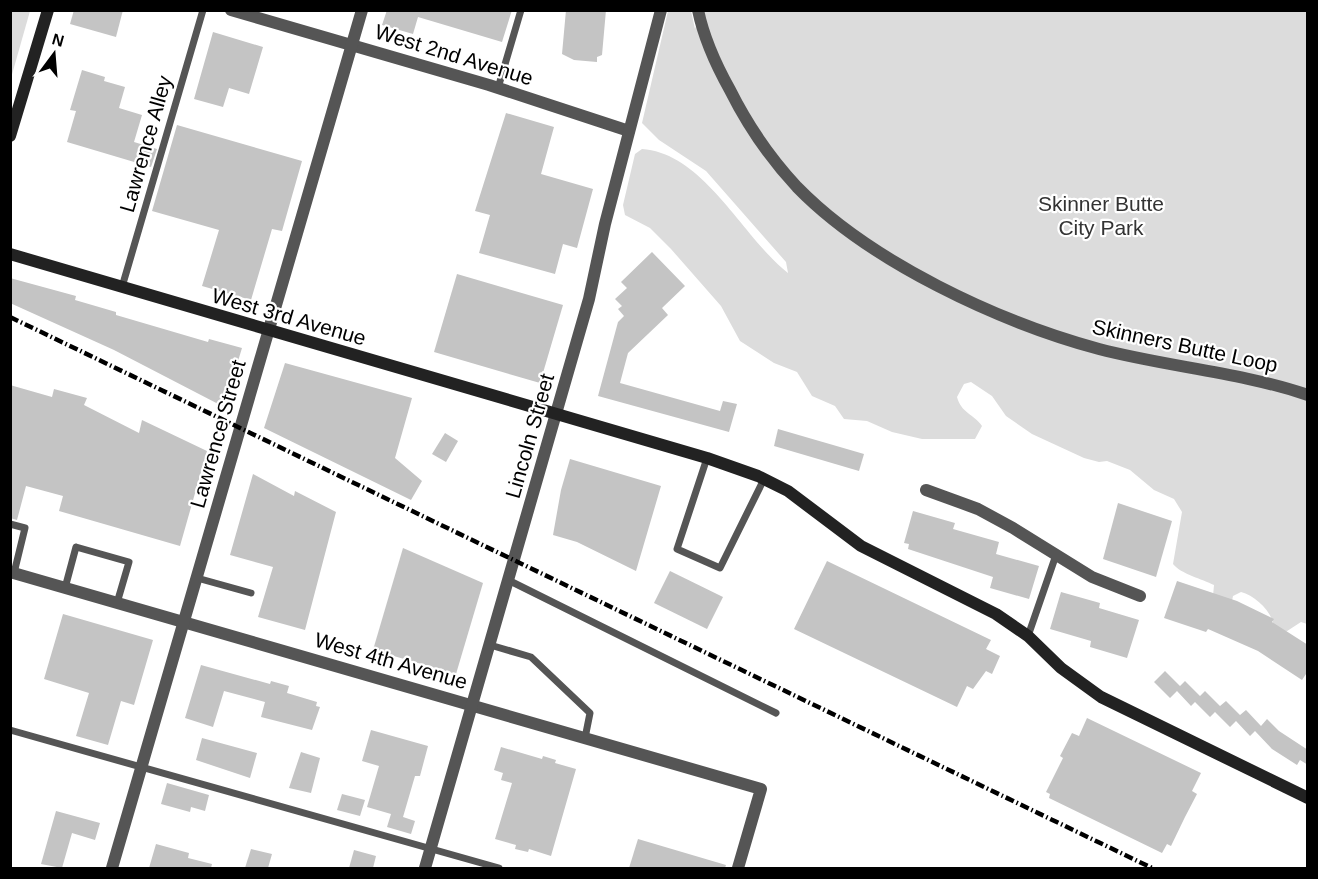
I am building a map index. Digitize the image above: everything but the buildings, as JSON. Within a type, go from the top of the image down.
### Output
[{"type":"street","points":[[10,136],[48,10]]},
{"type":"street","name":"West 2nd Avenue","points":[[231,10],[498,88],[629,131]]},
{"type":"street","name":"Lawrence Street","points":[[112,868],[362,10]]},
{"type":"street","name":"Lincoln Street","points":[[425,868],[589,299],[661,10]]},
{"type":"street","name":"Skinners Butte Loop","points":[[698,10],[707,45],[723,78],[767,152],[798,187],[862,240],[963,298],[1031,327],[1108,351],[1162,364],[1275,384],[1308,395]]},
{"type":"street","name":"West 3rd Avenue","points":[[10,254],[268,332],[706,458],[764,479],[788,491],[861,546],[996,615],[1028,636],[1061,668],[1101,697],[1308,798]]},
{"type":"street","points":[[926,490],[978,509],[1092,577],[1140,596]]},
{"type":"street","name":"West 4th Avenue","points":[[12,572],[761,789],[738,868]]},
{"type":"lane","name":"Lawrence Alley","points":[[122,288],[203,10]]},
{"type":"lane","points":[[498,88],[521,10]]},
{"type":"lane","points":[[706,458],[677,549],[720,568],[764,479]]},
{"type":"lane","points":[[10,524],[25,528],[12,572]]},
{"type":"lane","points":[[65,588],[76,547],[129,562],[117,603]]},
{"type":"lane","points":[[1028,636],[1056,555]]},
{"type":"lane","points":[[197,578],[251,593]]},
{"type":"lane","points":[[508,580],[776,713]]},
{"type":"lane","points":[[490,645],[531,657],[590,713],[585,738]]},
{"type":"lane","points":[[10,730],[499,868]]},
{"type":"green space","name":"Skinner Butte City Park","points":[[701,10],[1307,11],[1307,624],[1301,622],[1281,635],[1274,629],[1268,611],[1252,597],[1241,592],[1233,596],[1230,611],[1212,607],[1214,585],[1186,573],[1173,564],[1182,512],[1174,499],[1154,490],[1130,470],[1107,461],[1099,462],[1084,458],[1032,434],[1006,416],[992,396],[971,382],[964,384],[957,397],[961,407],[982,426],[975,439],[922,439],[892,432],[867,421],[844,419],[835,406],[812,396],[797,372],[774,363],[740,341],[721,306],[650,228],[625,215],[623,205],[635,154],[642,149],[664,154],[685,165],[704,181],[771,258],[788,273],[786,262],[706,171],[659,140],[642,123],[668,11],[691,11],[695,29]]},
{"type":"green space","points":[[10,11],[30,11],[11,78]]},
{"type":"railway","points":[[10,317],[1152,868]]}]
